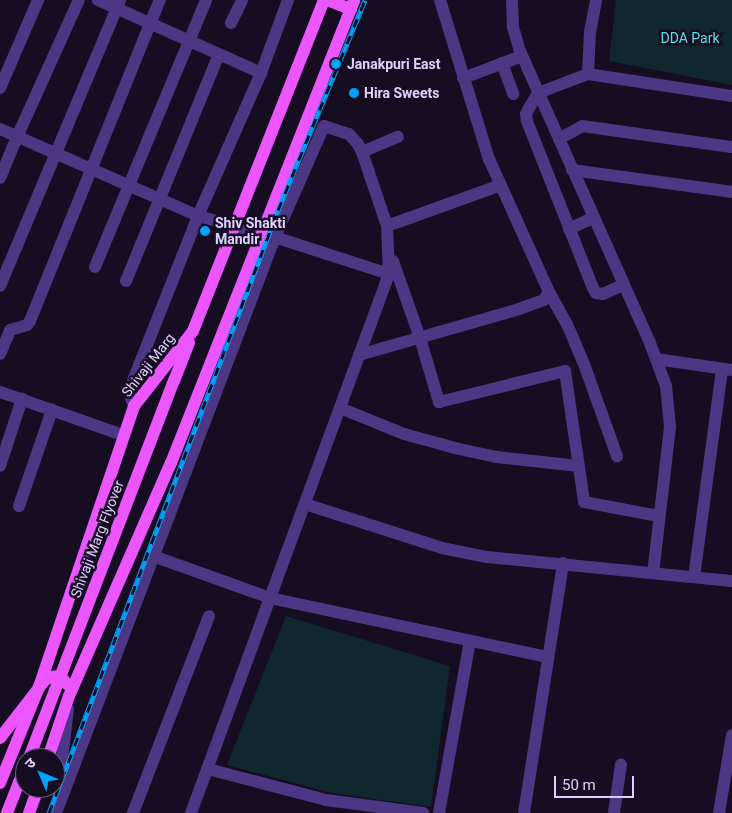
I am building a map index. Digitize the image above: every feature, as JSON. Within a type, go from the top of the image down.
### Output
[{"type":"main road","points":[[51,748],[69,696],[171,463],[352,4],[325,0]]},
{"type":"main road","name":"Shivaji Marg","points":[[0,783],[39,686],[134,406],[193,331],[325,0]]},
{"type":"main road","name":"Shivaji Marg Flyover","points":[[32,748],[193,331]]},
{"type":"main road","points":[[0,738],[39,686],[50,677],[60,676],[67,683],[69,696]]},
{"type":"main road","points":[[0,806],[6,813],[15,791]]},
{"type":"main road","points":[[29,813],[34,798]]},
{"type":"street","points":[[0,88],[38,0]]},
{"type":"street","points":[[0,178],[16,137],[79,0]]},
{"type":"street","points":[[98,0],[119,4],[150,23],[261,73]]},
{"type":"street","points":[[0,354],[10,330],[18,326],[23,327],[30,321],[160,0]]},
{"type":"street","points":[[95,267],[206,0]]},
{"type":"street","points":[[231,23],[242,0]]},
{"type":"street","points":[[134,406],[129,392],[134,378],[198,216],[261,73],[288,0]]},
{"type":"street","points":[[440,0],[489,159],[549,292],[560,308],[584,364],[617,456]]},
{"type":"street","points":[[512,0],[513,27],[522,56],[656,359],[666,386],[670,427],[653,573]]},
{"type":"street","points":[[588,74],[590,32],[596,0]]},
{"type":"street","points":[[0,286],[54,154],[119,4]]},
{"type":"street","points":[[126,281],[219,54]]},
{"type":"street","points":[[463,78],[522,56]]},
{"type":"street","points":[[502,63],[513,94]]},
{"type":"street","points":[[623,285],[603,294],[596,293],[527,121],[526,114],[538,93],[588,74],[732,96]]},
{"type":"street","points":[[56,813],[275,237],[324,126],[349,134],[362,152],[387,226],[389,274],[192,813]]},
{"type":"street","points":[[558,139],[582,126],[732,146]]},
{"type":"street","points":[[304,128],[320,133]]},
{"type":"street","points":[[0,129],[198,216],[262,233],[389,274]]},
{"type":"street","points":[[362,152],[398,137]]},
{"type":"street","points":[[572,170],[732,192]]},
{"type":"street","points":[[387,226],[501,185]]},
{"type":"street","points":[[570,229],[593,218]]},
{"type":"street","points":[[389,251],[420,338],[439,402],[565,371],[584,502],[659,516]]},
{"type":"street","points":[[359,355],[539,302],[548,296],[549,292]]},
{"type":"street","points":[[656,359],[727,370],[694,577]]},
{"type":"street","points":[[0,392],[124,436]]},
{"type":"street","points":[[0,466],[22,399]]},
{"type":"street","points":[[340,408],[404,434],[459,449],[497,457],[579,466]]},
{"type":"street","points":[[19,506],[52,410]]},
{"type":"street","points":[[305,504],[442,548],[487,557],[732,581]]},
{"type":"street","points":[[153,556],[270,598],[548,657]]},
{"type":"street","points":[[524,813],[563,564]]},
{"type":"street","points":[[133,813],[209,616]]},
{"type":"street","points":[[439,813],[470,641]]},
{"type":"street","points":[[56,813],[69,696]]},
{"type":"street","points":[[719,813],[732,735]]},
{"type":"street","points":[[614,813],[622,764]]},
{"type":"street","points":[[208,769],[326,800],[423,813]]},
{"type":"green space","name":"DDA Park","points":[[616,0],[732,0],[732,85],[609,61]]},
{"type":"green space","points":[[286,616],[450,666],[431,807],[331,793],[227,765]]},
{"type":"railway","points":[[49,813],[278,210],[365,0]]},
{"type":"place","name":"Janakpuri East","points":[[336,64]]},
{"type":"place","name":"Hira Sweets","points":[[354,93]]},
{"type":"place","name":"Shiv Shakti Mandir","points":[[205,231]]}]
